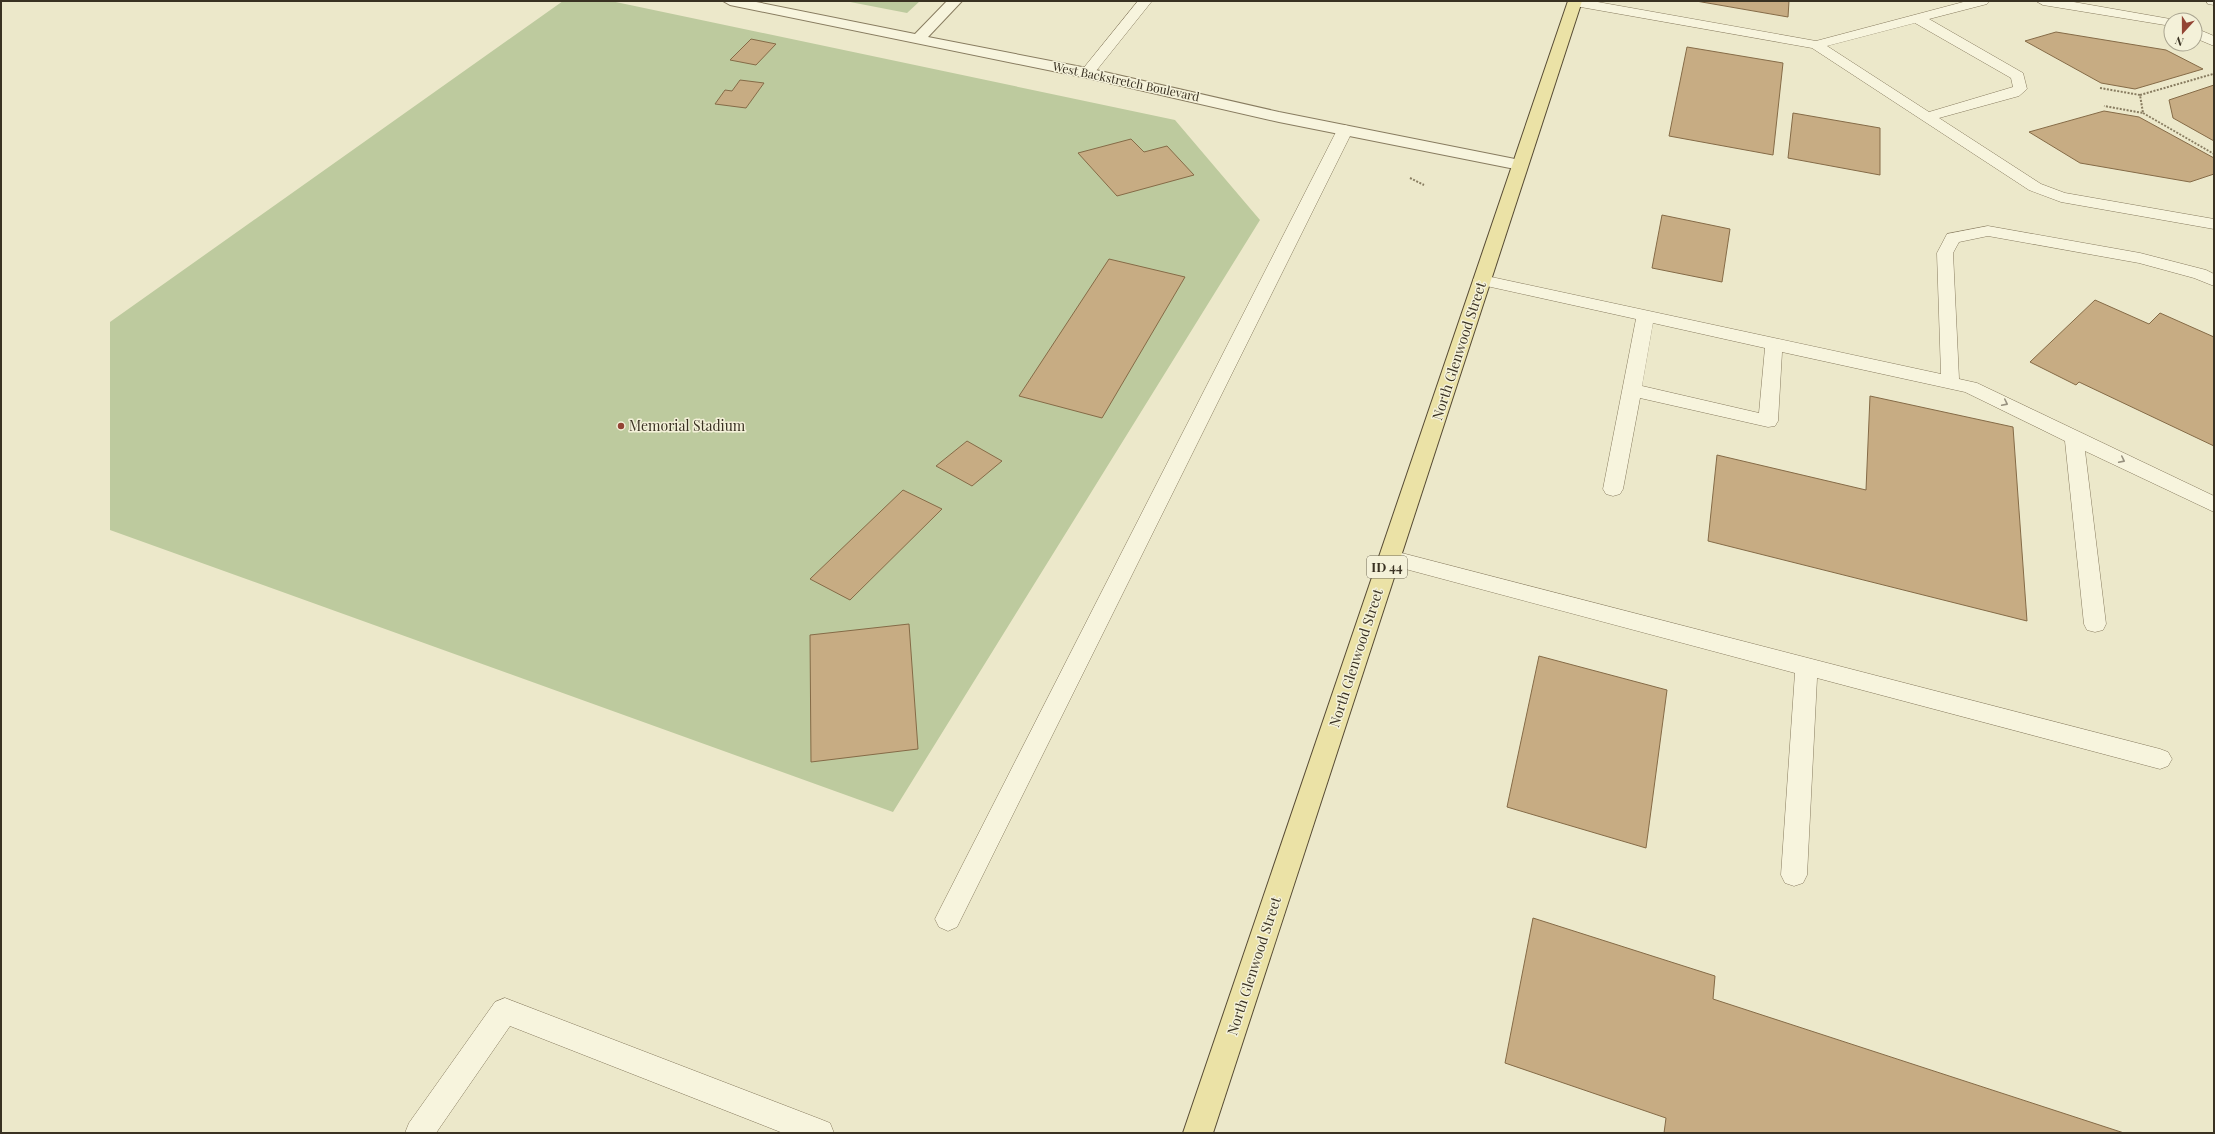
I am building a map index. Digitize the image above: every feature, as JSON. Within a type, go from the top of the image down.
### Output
[{"type":"main road","name":"North Glenwood Street","points":[[1198,1133],[1575,2]]},
{"type":"street","name":"West Backstretch Boulevard","points":[[730,1],[919,38],[1087,73],[1345,130],[1520,165]]},
{"type":"street","points":[[919,38],[955,1]]},
{"type":"lane","points":[[1087,73],[1145,1]]},
{"type":"lane","points":[[1816,44],[1982,1]]},
{"type":"lane","points":[[2043,1],[2163,21]]},
{"type":"lane","points":[[1575,2],[1816,44],[2035,187],[2047,193],[2061,197],[2214,224]]},
{"type":"lane","points":[[1917,18],[2018,76],[2020,83],[2020,89],[2014,93],[1928,117]]},
{"type":"lane","points":[[2203,36],[2214,42]]},
{"type":"lane","points":[[948,919],[1345,130]]},
{"type":"lane","points":[[1950,382],[1945,253],[1954,238],[1988,232],[2140,258],[2200,274],[2214,281]]},
{"type":"lane","points":[[1482,280],[1970,387],[2214,505]]},
{"type":"lane","points":[[1613,489],[1646,315]]},
{"type":"lane","points":[[1632,390],[1768,421],[1774,344]]},
{"type":"lane","points":[[2074,437],[2094,624]]},
{"type":"lane","points":[[1390,558],[2160,759]]},
{"type":"lane","points":[[1794,874],[1807,666]]},
{"type":"lane","points":[[420,1133],[505,1011],[820,1133]]},
{"type":"path","points":[[2100,88],[2140,95],[2214,73]]},
{"type":"path","points":[[2140,95],[2143,113]]},
{"type":"path","points":[[2104,106],[2143,113],[2214,154]]},
{"type":"path","points":[[1406,176],[1424,185]]},
{"type":"green space","name":"Memorial Stadium","points":[[563,1],[611,1],[1175,120],[1260,220],[893,812],[110,530],[110,322]]},
{"type":"green space","points":[[845,1],[920,1],[907,13]]},
{"type":"building","points":[[1696,1],[1789,1],[1788,17]]},
{"type":"building","points":[[2056,32],[2163,50],[2163,52],[2170,52],[2203,69],[2135,89],[2101,83],[2025,41]]},
{"type":"building","points":[[751,39],[776,44],[756,65],[730,60]]},
{"type":"building","points":[[1687,47],[1783,63],[1773,155],[1669,136]]},
{"type":"building","points":[[740,80],[764,83],[746,108],[715,104],[725,90],[732,91]]},
{"type":"building","points":[[2214,85],[2214,141],[2173,118],[2169,100]]},
{"type":"building","points":[[2104,111],[2139,117],[2214,158],[2214,174],[2190,182],[2080,163],[2029,132]]},
{"type":"building","points":[[1793,113],[1880,128],[1880,175],[1788,158]]},
{"type":"building","points":[[1131,139],[1144,152],[1167,146],[1194,175],[1117,196],[1078,153]]},
{"type":"building","points":[[1662,215],[1730,229],[1722,282],[1652,268]]},
{"type":"building","points":[[1109,259],[1185,277],[1102,418],[1019,396]]},
{"type":"building","points":[[2095,300],[2149,324],[2160,313],[2214,337],[2214,446],[2079,382],[2076,385],[2030,362]]},
{"type":"building","points":[[1870,396],[2013,427],[2027,621],[1708,541],[1717,455],[1866,490]]},
{"type":"building","points":[[967,441],[1002,461],[972,486],[936,466]]},
{"type":"building","points":[[903,490],[942,509],[850,600],[810,579]]},
{"type":"building","points":[[909,624],[918,749],[811,762],[810,635]]},
{"type":"building","points":[[1539,656],[1667,690],[1646,848],[1507,807]]},
{"type":"building","points":[[1533,918],[1715,976],[1713,999],[2124,1133],[1664,1133],[1666,1118],[1505,1063]]},
{"type":"place","name":"Memorial Stadium","points":[[621,426]]}]
